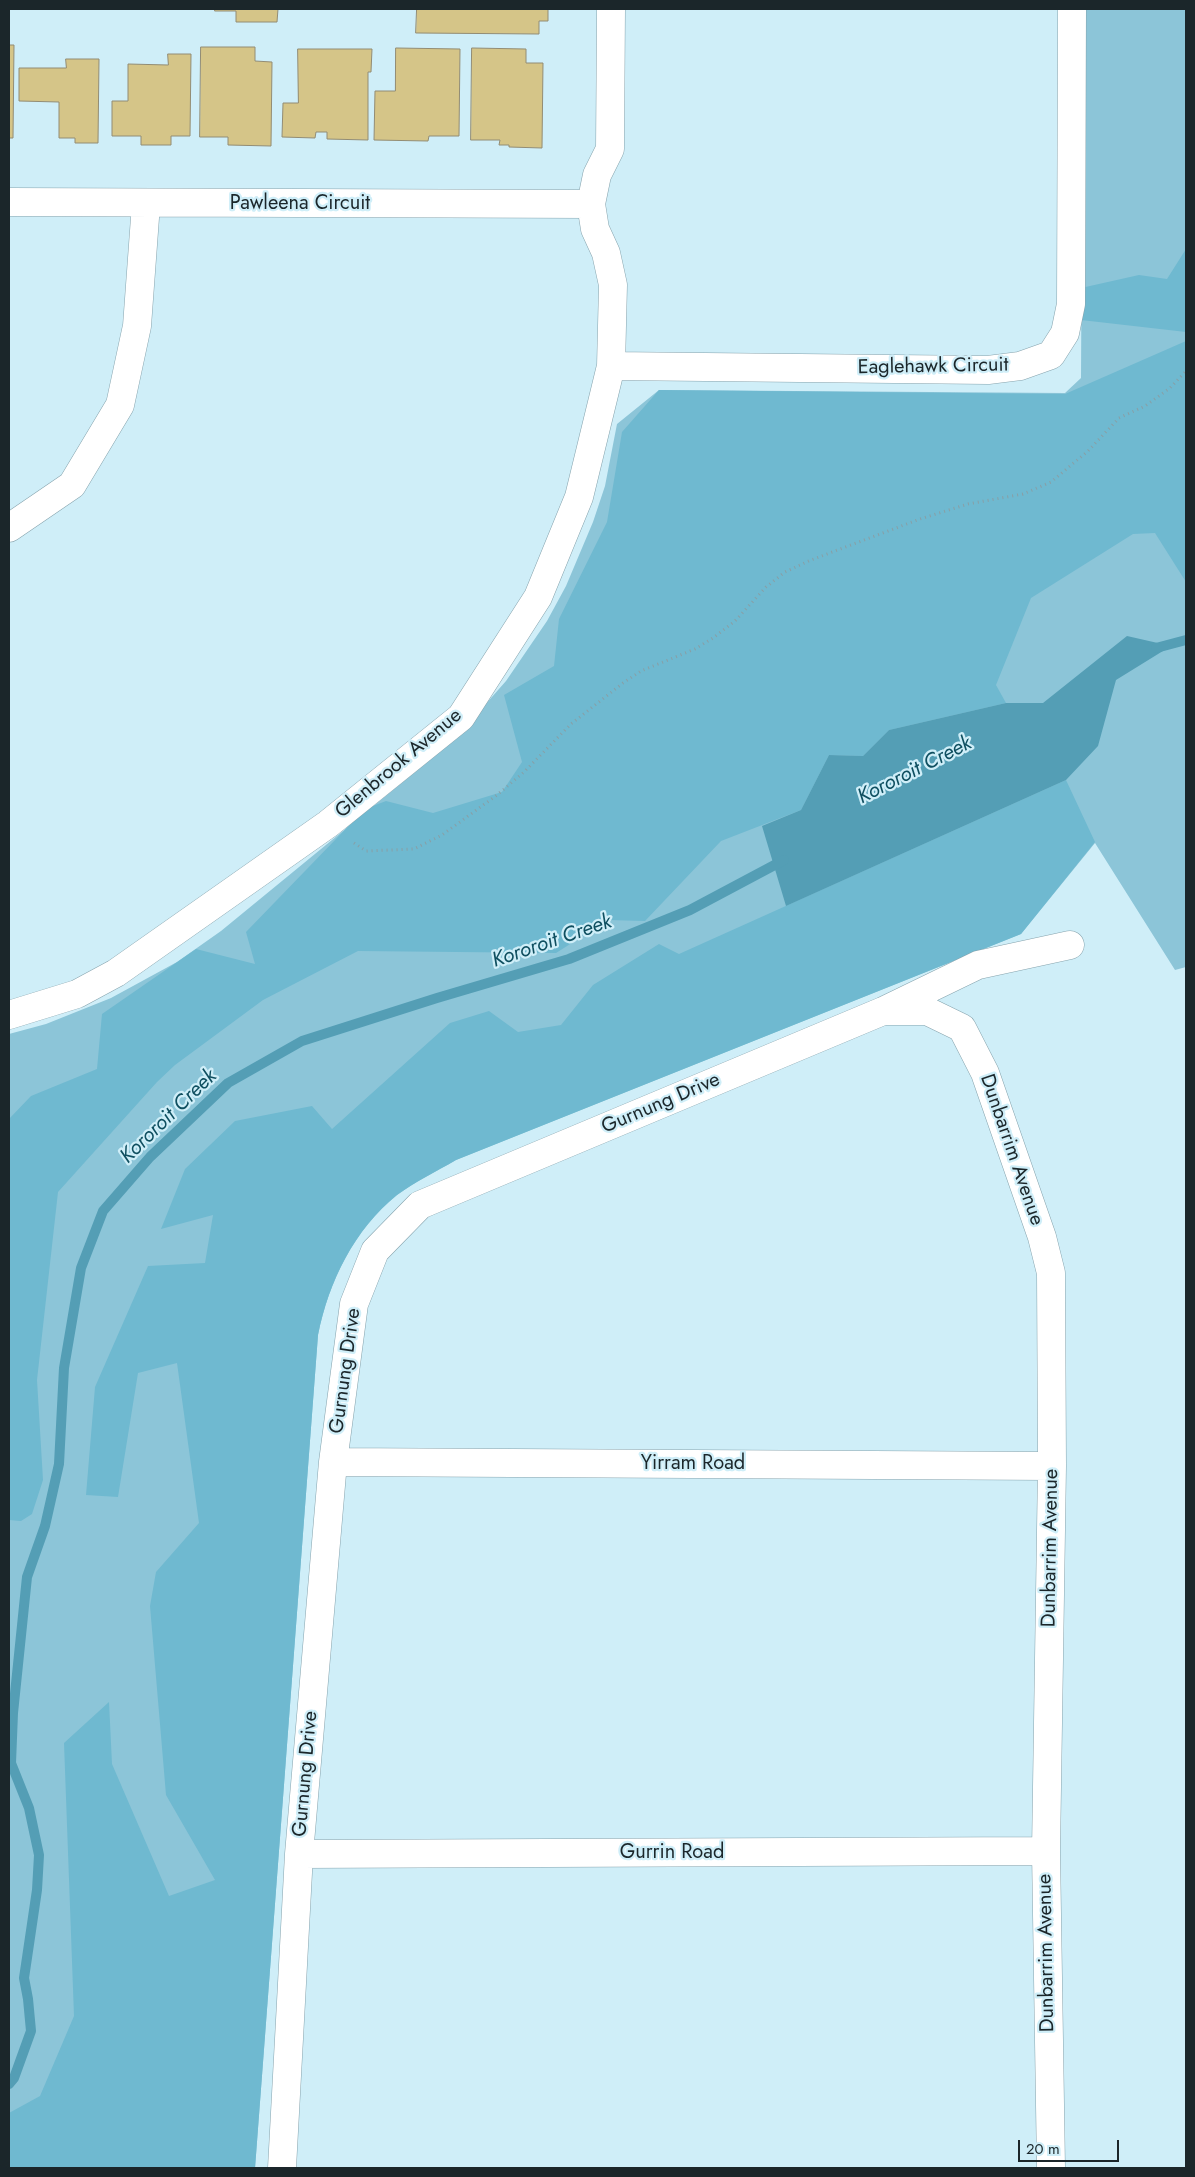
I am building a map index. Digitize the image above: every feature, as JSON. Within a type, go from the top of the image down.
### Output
[{"type":"street","name":"Glenbrook Avenue","points":[[9,1015],[77,994],[116,973],[328,824],[461,717],[538,597],[579,497],[611,366],[613,285],[606,253],[595,229],[590,204],[597,175],[610,149],[611,9]]},
{"type":"street","name":"Eaglehawk Circuit","points":[[611,366],[988,370],[1020,366],[1051,355],[1065,334],[1072,304],[1072,9]]},
{"type":"street","name":"Pawleena Circuit","points":[[9,202],[146,204],[590,204]]},
{"type":"street","points":[[9,528],[72,485],[120,405],[137,326],[146,204]]},
{"type":"street","name":"Gurnung Drive","points":[[282,2168],[299,1854],[333,1462],[354,1304],[375,1251],[420,1205],[883,1011],[978,965],[1070,945]]},
{"type":"street","name":"Dunbarrim Avenue","points":[[883,1011],[926,1011],[962,1028],[985,1072],[1042,1237],[1051,1273],[1052,1466],[1046,1851],[1051,2168]]},
{"type":"street","name":"Yirram Road","points":[[333,1462],[1052,1466]]},
{"type":"street","name":"Gurrin Road","points":[[299,1854],[1046,1851]]},
{"type":"path","points":[[328,824],[366,851],[414,849],[442,835],[497,795],[530,766],[571,724],[623,683],[641,671],[695,649],[713,638],[735,621],[766,588],[785,572],[811,560],[920,519],[968,504],[1023,494],[1051,482],[1088,451],[1119,418],[1145,406],[1164,393],[1186,371]]},
{"type":"shaded area","points":[[1083,9],[1186,9],[1186,967],[1175,970],[1095,843],[1021,934],[456,1160],[404,1190],[382,1209],[356,1240],[336,1276],[318,1335],[255,2168],[9,2168],[9,1034],[46,1024],[111,998],[177,962],[221,931],[454,740],[506,681],[547,621],[566,586],[593,522],[605,486],[617,424],[659,390],[1065,393],[1081,378]]},
{"type":"shaded area","points":[[1186,249],[1186,332],[1081,320],[1081,288],[1139,275],[1167,279]]},
{"type":"shaded area","points":[[1186,341],[1186,582],[1155,533],[1133,534],[1031,598],[996,685],[1006,703],[889,730],[863,756],[829,755],[801,810],[721,841],[645,921],[608,920],[556,953],[358,951],[263,1000],[175,1065],[157,1082],[58,1192],[37,1380],[43,1480],[32,1514],[21,1521],[9,1520],[9,1119],[31,1096],[97,1069],[102,1014],[196,949],[255,964],[246,932],[365,809],[386,801],[433,813],[502,792],[522,762],[504,695],[554,666],[559,619],[607,522],[622,432],[659,390],[1065,394]]},
{"type":"shaded area","points":[[1066,780],[1095,842],[1021,934],[456,1160],[397,1195],[368,1224],[356,1240],[336,1276],[318,1335],[255,2168],[9,2168],[9,2113],[40,2096],[74,2016],[64,1743],[109,1702],[112,1764],[169,1896],[215,1880],[166,1795],[150,1606],[156,1572],[199,1523],[177,1363],[138,1373],[118,1497],[86,1495],[95,1387],[148,1266],[205,1263],[213,1215],[161,1229],[185,1169],[235,1121],[312,1106],[332,1129],[450,1023],[489,1011],[518,1032],[561,1025],[593,985],[659,944],[679,954]]},
{"type":"water","points":[[1127,636],[1171,646],[1116,680],[1098,746],[1066,780],[786,906],[762,826],[801,810],[829,755],[863,756],[889,730],[1006,703],[1043,703]]},
{"type":"building","points":[[215,9],[278,9],[277,22],[236,22],[236,11],[215,11]]},
{"type":"building","points":[[417,9],[548,9],[548,21],[539,21],[539,34],[416,33]]},
{"type":"building","points":[[9,45],[14,45],[13,138],[9,138]]},
{"type":"building","points":[[201,47],[255,47],[255,61],[272,62],[271,146],[228,145],[228,137],[200,137]]},
{"type":"building","points":[[396,48],[460,49],[459,136],[429,136],[428,141],[374,140],[375,91],[395,91]]},
{"type":"building","points":[[472,48],[526,49],[526,63],[543,63],[542,148],[509,147],[509,145],[499,145],[500,140],[471,140]]},
{"type":"building","points":[[298,49],[372,49],[371,72],[368,72],[368,140],[327,139],[327,132],[316,132],[315,138],[282,137],[283,103],[298,103]]},
{"type":"building","points":[[168,54],[191,54],[190,136],[171,136],[171,145],[141,145],[141,136],[112,136],[112,101],[128,101],[128,64],[168,65]]},
{"type":"building","points":[[66,59],[99,59],[98,143],[75,143],[75,138],[59,138],[59,102],[19,101],[19,68],[66,68]]},
{"type":"waterway","name":"Kororoit Creek","points":[[1156,648],[1186,640]]},
{"type":"waterway","name":"Kororoit Creek","points":[[9,2084],[14,2078],[31,2031],[24,1978],[37,1890],[39,1855],[29,1808],[11,1763],[13,1713],[27,1577],[45,1526],[59,1464],[64,1368],[81,1268],[103,1211],[150,1157],[228,1083],[302,1041],[569,959],[690,910],[784,860]]}]
